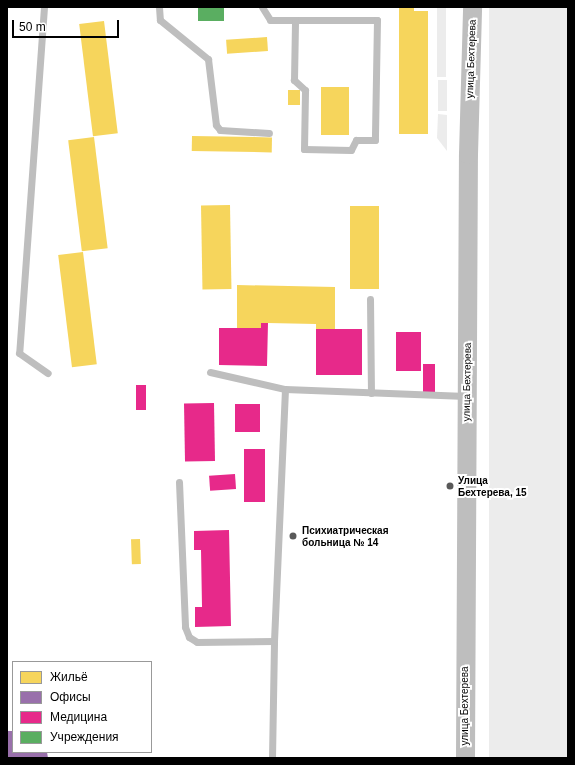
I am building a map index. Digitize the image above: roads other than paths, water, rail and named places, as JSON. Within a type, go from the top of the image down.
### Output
[{"type":"street","name":"улица Бехтерева","points":[[465,758],[466,396],[472,7]]},
{"type":"lane","points":[[44,7],[19,353],[48,374]]},
{"type":"lane","points":[[159,7],[160,20],[208,59],[216,125],[220,130],[270,133]]},
{"type":"lane","points":[[262,7],[270,20],[295,20],[377,20],[375,140],[356,140],[351,150],[304,149],[305,90],[294,80],[295,20]]},
{"type":"lane","points":[[370,299],[371,393]]},
{"type":"lane","points":[[210,372],[285,389],[466,396]]},
{"type":"lane","points":[[272,758],[274,641],[285,389]]},
{"type":"lane","points":[[179,482],[185,627],[189,637],[197,642],[274,641]]},
{"type":"place","name":"Улица Бехтерева, 15","points":[[450,486]]},
{"type":"place","name":"Психиатрическая больница № 14","points":[[293,536]]}]
